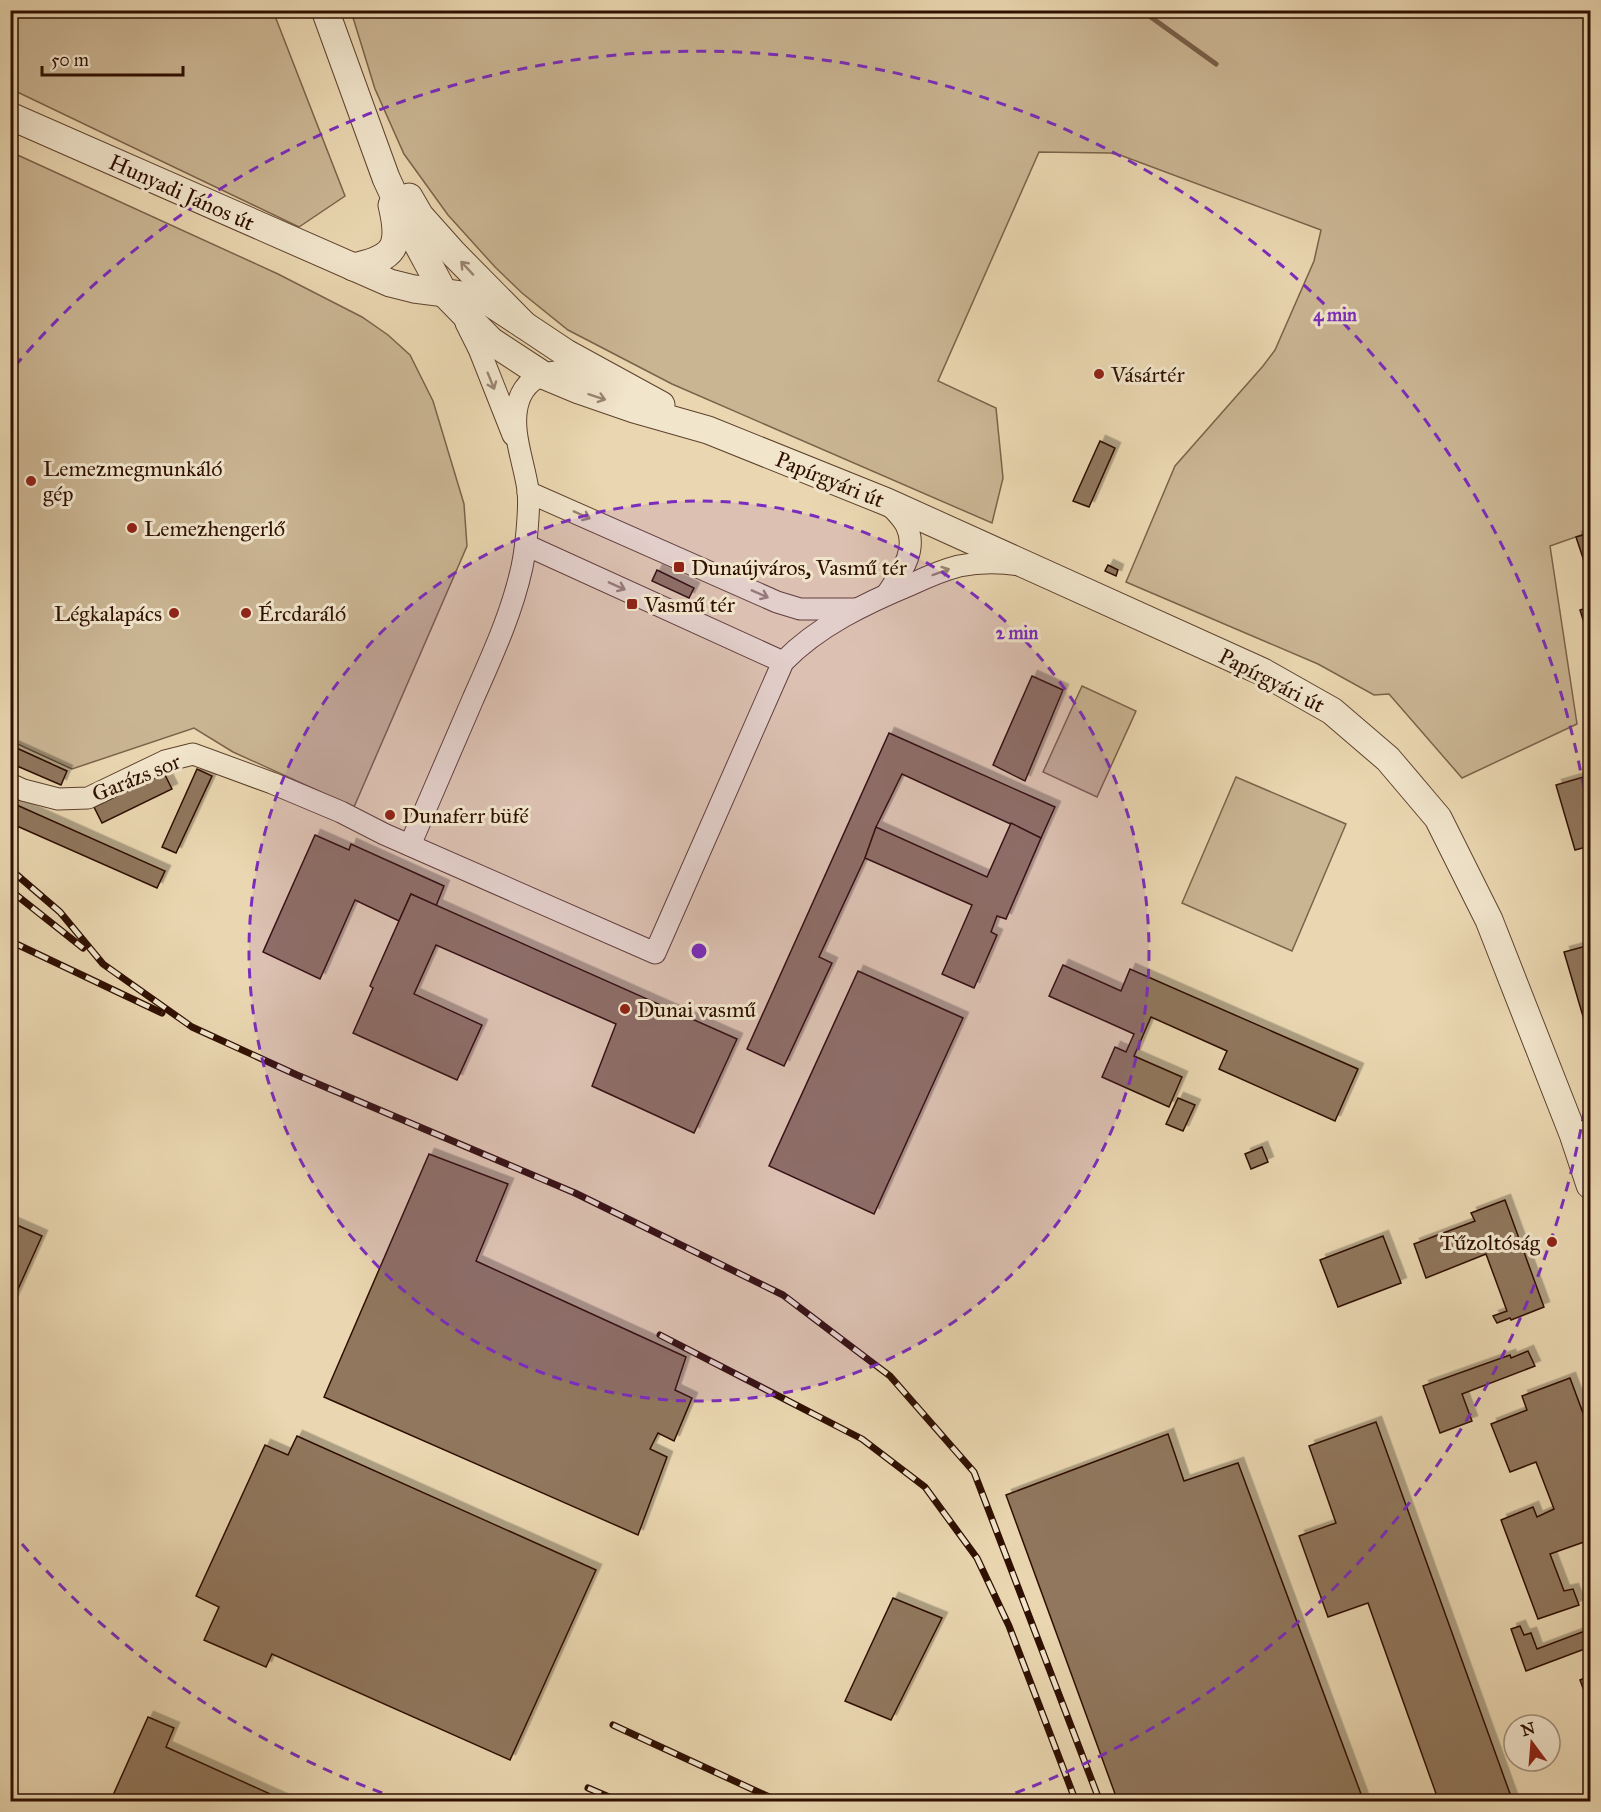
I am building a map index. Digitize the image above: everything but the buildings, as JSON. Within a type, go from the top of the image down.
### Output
[{"type":"street","points":[[325,10],[386,178],[396,219],[397,234],[394,246],[376,262],[353,267]]},
{"type":"street","name":"Hunyadi János út","points":[[10,116],[390,283],[444,293]]},
{"type":"street","points":[[367,123],[420,216],[486,288],[524,325]]},
{"type":"street","points":[[386,178],[409,228],[444,293],[467,324],[520,452]]},
{"type":"street","points":[[444,293],[477,297],[492,304],[566,353],[708,430]]},
{"type":"street","points":[[444,293],[491,341],[543,375],[590,394],[708,430]]},
{"type":"street","points":[[629,388],[584,372],[561,370],[543,375],[529,384],[519,399],[516,420],[528,492],[526,544],[522,567],[505,627],[410,845],[655,953],[783,662],[800,645],[859,609],[887,594],[942,571],[960,566],[1003,563],[1033,568]]},
{"type":"street","name":"Papírgyári út","points":[[708,430],[887,502],[1178,633],[1273,678],[1332,711],[1388,759],[1438,818],[1489,920],[1573,1134],[1590,1185]]},
{"type":"street","points":[[528,492],[777,602],[800,609],[859,609]]},
{"type":"street","points":[[887,502],[906,525],[910,552],[903,571],[887,594]]},
{"type":"street","points":[[526,544],[783,662]]},
{"type":"street","name":"Garázs sor","points":[[10,784],[23,790],[58,799],[88,798],[165,761],[192,754],[272,783],[410,845]]},
{"type":"shaded area","points":[[10,11],[273,11],[345,196],[299,227],[11,89]]},
{"type":"shaded area","points":[[351,11],[1590,11],[1590,532],[1550,546],[1577,724],[1462,778],[1389,694],[1374,695],[1318,664],[1126,582],[1175,466],[1275,350],[1314,261],[1321,230],[1120,155],[1039,152],[938,381],[996,408],[1003,478],[992,523],[672,384],[568,330],[522,293],[495,267],[448,215],[404,154],[375,89]]},
{"type":"shaded area","points":[[11,152],[278,274],[362,317],[388,335],[410,355],[433,401],[464,504],[467,546],[354,807],[233,752],[194,728],[72,769],[11,741]]},
{"type":"shaded area","points":[[1082,686],[1136,711],[1097,797],[1043,772]]},
{"type":"shaded area","points":[[1236,777],[1346,824],[1292,951],[1182,903]]},
{"type":"waterway","points":[[1141,10],[1216,64]]},
{"type":"railway","points":[[10,869],[60,912],[103,964],[192,1027],[297,1075],[575,1193],[783,1295],[890,1376],[974,1472],[1100,1802]]},
{"type":"railway","points":[[10,890],[83,948]]},
{"type":"railway","points":[[10,941],[162,1013]]},
{"type":"railway","points":[[660,1335],[862,1439],[925,1487],[977,1558],[1009,1626],[1076,1802]]},
{"type":"railway","points":[[613,1725],[780,1802]]},
{"type":"railway","points":[[588,1788],[621,1802]]},
{"type":"place","name":"Vásártér","points":[[1099,374]]},
{"type":"place","name":"Lemezmegmunkáló gép","points":[[31,481]]},
{"type":"place","name":"Lemezhengerlő","points":[[132,528]]},
{"type":"place","name":"Dunaújváros, Vasmű tér","points":[[679,567]]},
{"type":"place","name":"Vasmű tér","points":[[632,604]]},
{"type":"place","name":"Légkalapács","points":[[174,613]]},
{"type":"place","name":"Ércdaráló","points":[[246,613]]},
{"type":"place","name":"Dunaferr büfé","points":[[390,815]]},
{"type":"place","name":"Dunai vasmű","points":[[625,1009]]},
{"type":"place","name":"Tűzoltóság","points":[[1552,1242]]}]
